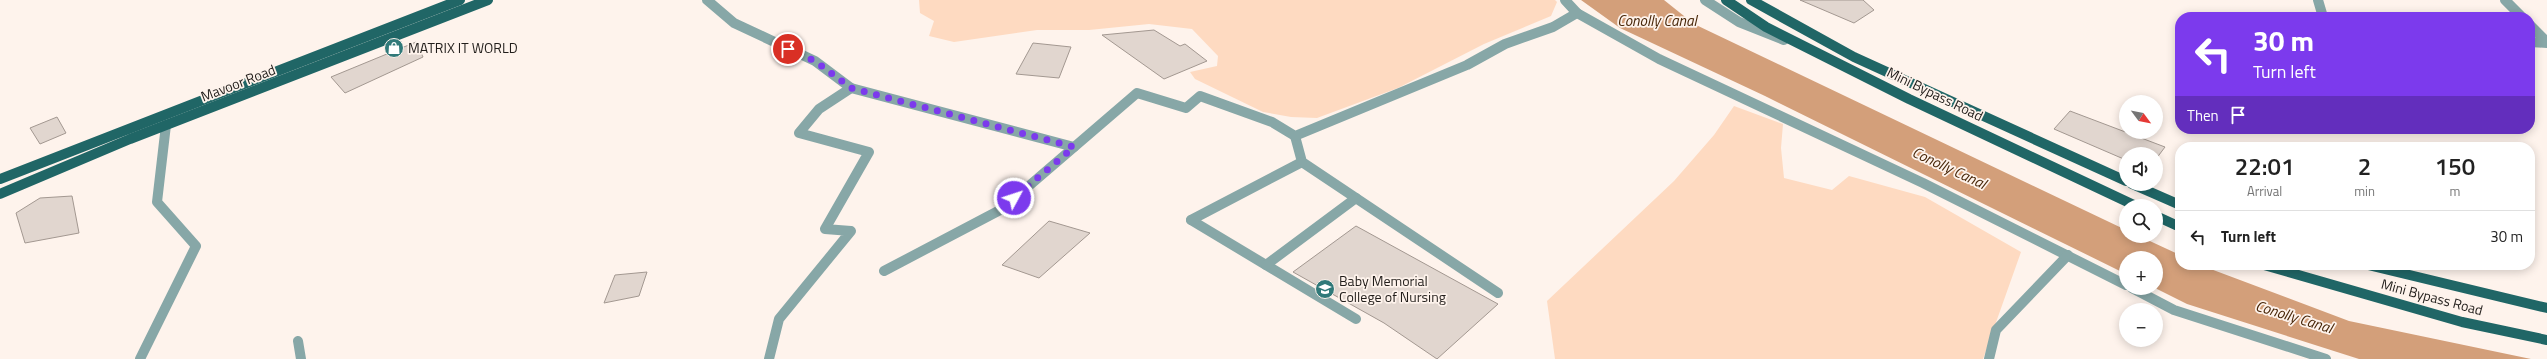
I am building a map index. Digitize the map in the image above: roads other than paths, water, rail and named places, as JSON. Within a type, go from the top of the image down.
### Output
[{"type":"main road","name":"Mavoor Road","points":[[0,179],[460,0]]},
{"type":"main road","name":"Mavoor Road","points":[[0,194],[166,125],[488,0]]},
{"type":"main road","name":"Mini Bypass Road","points":[[1726,0],[1766,27],[1909,99],[2121,199]]},
{"type":"main road","name":"Mini Bypass Road","points":[[1751,0],[1854,56],[2119,178]]},
{"type":"main road","points":[[2148,191],[2175,203]]},
{"type":"main road","points":[[2163,219],[2175,225]]},
{"type":"main road","name":"Mini Bypass Road","points":[[2281,270],[2462,322],[2547,340]]},
{"type":"main road","name":"Mini Bypass Road","points":[[2387,270],[2452,287],[2547,308]]},
{"type":"street","points":[[707,0],[734,23],[815,61],[851,88],[1074,147]]},
{"type":"street","points":[[1565,0],[1577,13],[1605,31],[1655,58],[1800,124],[2119,281]]},
{"type":"street","points":[[1705,0],[1739,22],[1827,57]]},
{"type":"street","points":[[2318,0],[2322,12]]},
{"type":"street","points":[[2505,0],[2517,12]]},
{"type":"street","points":[[1295,136],[1467,65],[1504,44],[1552,27],[1577,13]]},
{"type":"street","points":[[2535,30],[2547,43]]},
{"type":"street","points":[[2535,42],[2547,43]]},
{"type":"street","points":[[769,359],[779,318],[851,231],[826,229],[869,152],[799,133],[819,109],[851,88]]},
{"type":"street","points":[[884,272],[1002,209],[1137,93],[1186,108],[1200,96],[1231,105],[1272,122],[1295,136],[1302,162],[1498,293]]},
{"type":"street","points":[[140,359],[196,246],[157,202],[166,125]]},
{"type":"street","points":[[1302,162],[1191,220],[1356,319]]},
{"type":"street","points":[[1266,265],[1356,198]]},
{"type":"street","points":[[1990,359],[1996,330],[2068,255]]},
{"type":"street","points":[[2145,295],[2174,310],[2326,359]]},
{"type":"street","points":[[298,341],[301,359]]},
{"type":"water","name":"Conolly Canal","points":[[1581,0],[1664,0],[1694,24],[2119,227],[2119,243],[2154,243],[2175,253],[2175,270],[2213,270],[2349,321],[2531,359],[2359,359],[2187,304],[2163,292],[2163,251],[2119,251],[2119,271],[1765,96],[1620,28]]},
{"type":"place","name":"MATRIX IT WORLD","points":[[394,48]]},
{"type":"place","name":"Baby Memorial College of Nursing","points":[[1325,289]]}]
